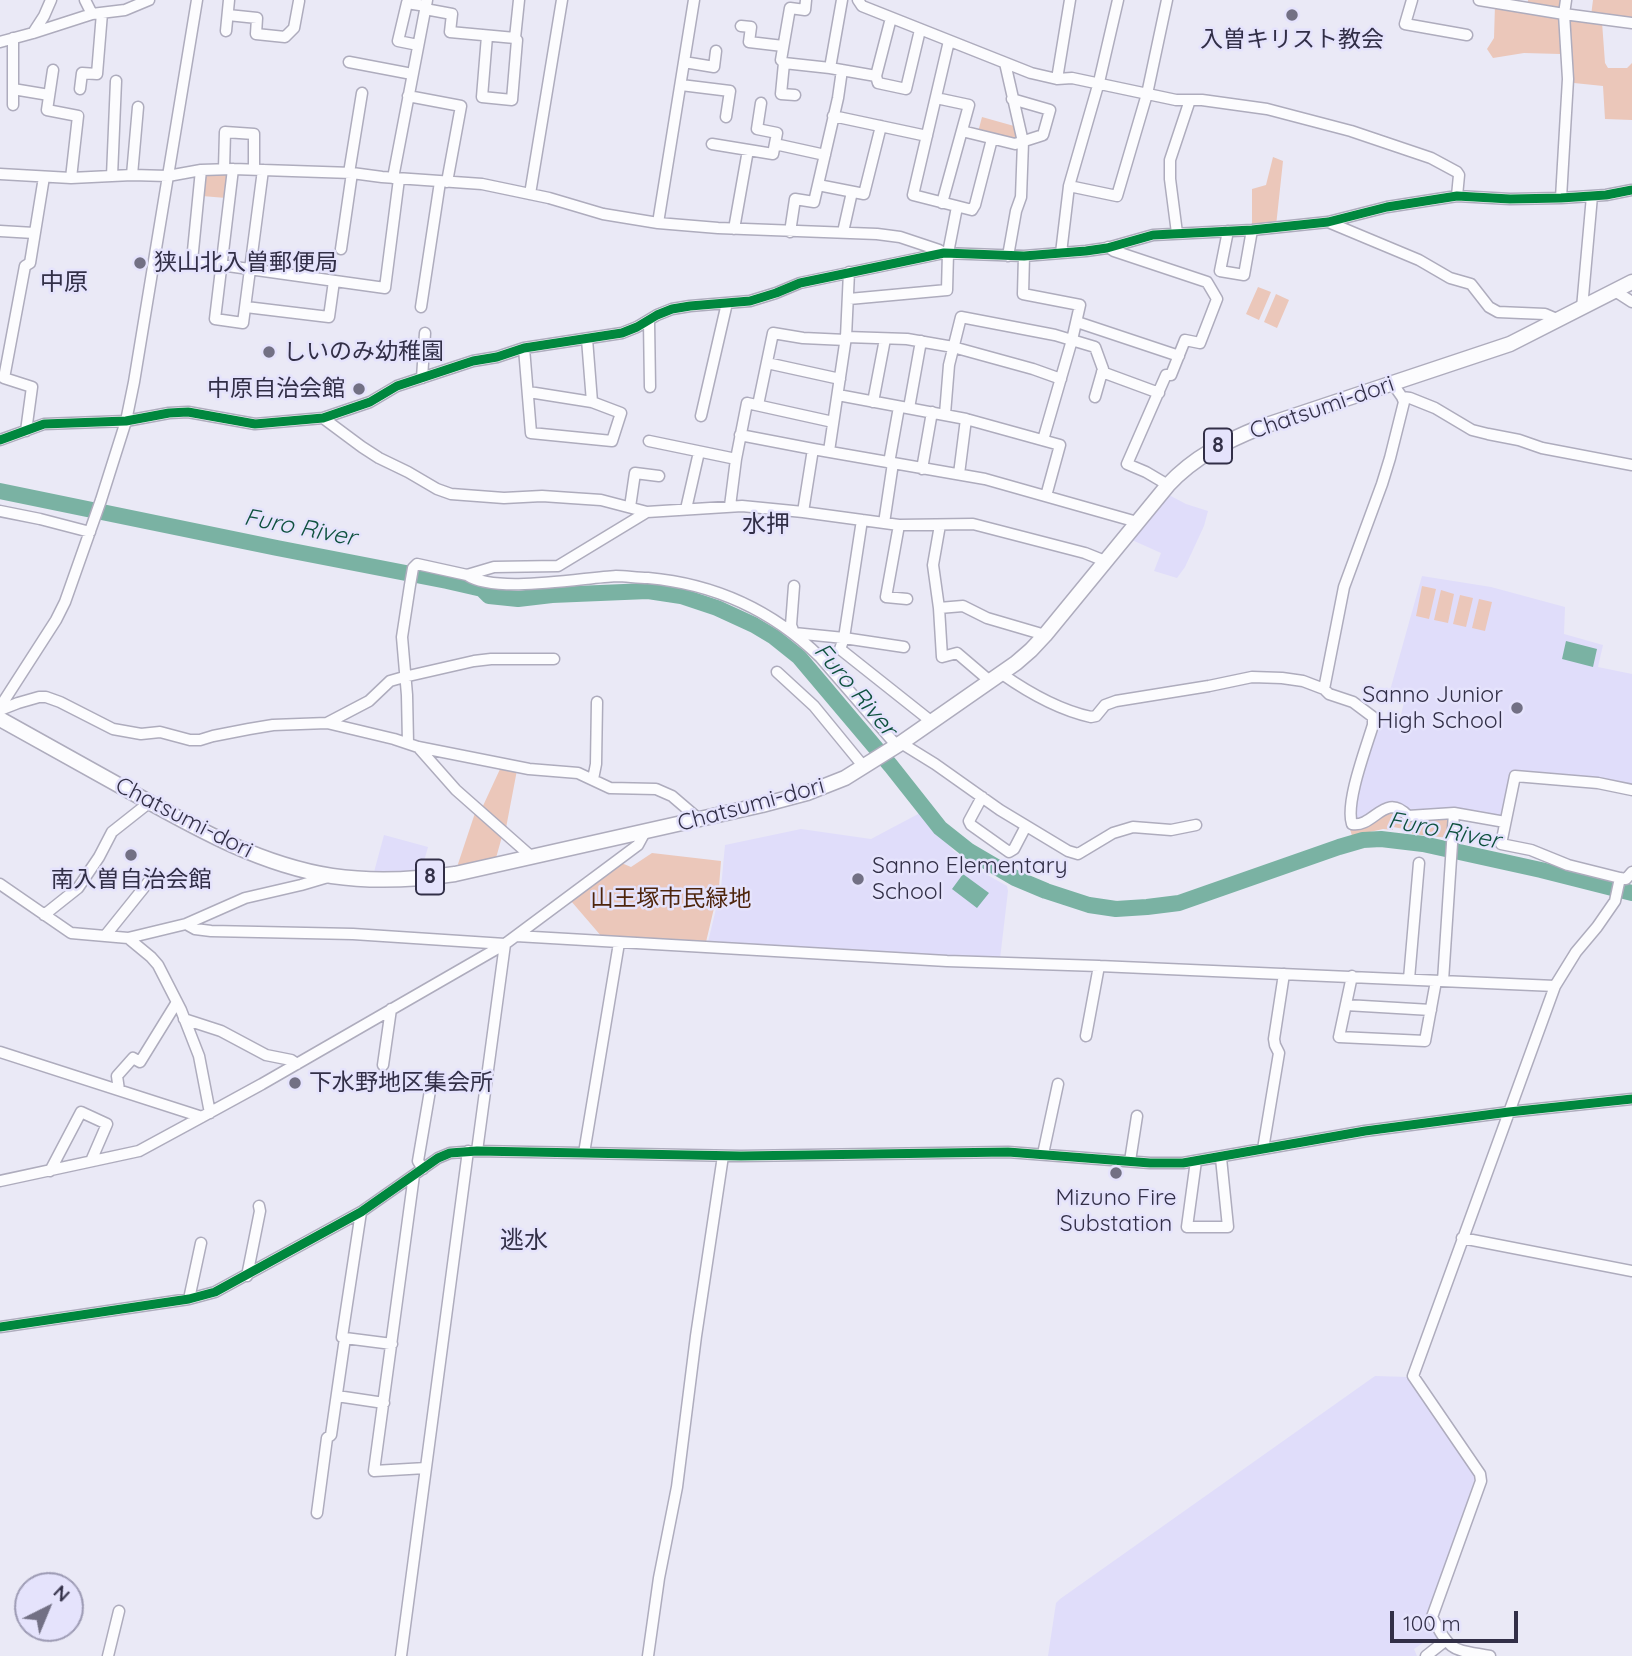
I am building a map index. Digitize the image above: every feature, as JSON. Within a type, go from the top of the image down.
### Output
[{"type":"main road","name":"Chatsumi-dori","points":[[0,719],[226,844],[303,870],[371,880],[455,874],[700,820],[807,793],[845,778],[897,746],[996,678],[1031,650],[1168,485],[1196,459],[1261,427],[1510,344],[1632,282]]},
{"type":"street","points":[[33,33],[51,0]]},
{"type":"street","points":[[80,89],[82,73],[97,74],[97,13],[85,0]]},
{"type":"street","points":[[0,709],[56,620],[68,593],[126,421],[197,0]]},
{"type":"street","points":[[226,31],[229,0]]},
{"type":"street","points":[[486,36],[482,97],[512,100],[519,0]]},
{"type":"street","points":[[530,194],[562,0]]},
{"type":"street","points":[[658,223],[695,0]]},
{"type":"street","points":[[795,95],[781,94],[784,63],[781,60],[790,8],[805,10],[806,0]]},
{"type":"street","points":[[790,232],[795,200],[814,202],[825,155],[833,116],[842,0]]},
{"type":"street","points":[[858,0],[862,6],[1031,73],[1057,79],[1099,82],[1176,100],[1202,100],[1267,109],[1352,131],[1431,158],[1457,172],[1457,196]]},
{"type":"street","points":[[1057,79],[1070,0]]},
{"type":"street","points":[[1061,253],[1069,186],[1099,82],[1118,0]]},
{"type":"street","points":[[1069,186],[1117,196],[1147,94],[1167,0]]},
{"type":"street","points":[[1412,0],[1405,24],[1467,35]]},
{"type":"street","points":[[1479,0],[1632,23]]},
{"type":"street","points":[[1561,198],[1568,79],[1564,14],[1566,0]]},
{"type":"street","points":[[0,42],[97,13],[125,10],[147,1]]},
{"type":"street","points":[[228,15],[257,18],[256,34],[285,37],[294,28],[299,1]]},
{"type":"street","points":[[418,45],[398,41],[407,3],[426,5],[452,14],[450,32],[515,37]]},
{"type":"street","points":[[201,170],[192,261],[385,288],[396,178],[408,96],[426,5]]},
{"type":"street","points":[[891,18],[876,76],[878,83],[906,89],[920,30]]},
{"type":"street","points":[[741,26],[751,27],[749,42],[783,46]]},
{"type":"street","points":[[13,38],[13,104]]},
{"type":"street","points":[[949,41],[913,195],[972,211],[992,139]]},
{"type":"street","points":[[684,62],[714,66],[716,51]]},
{"type":"street","points":[[349,62],[412,74]]},
{"type":"street","points":[[784,63],[876,76]]},
{"type":"street","points":[[1005,64],[1023,142],[1021,197],[1008,256]]},
{"type":"street","points":[[53,70],[47,110],[79,116],[71,178]]},
{"type":"street","points":[[112,177],[116,81]]},
{"type":"street","points":[[681,85],[730,91],[726,117]]},
{"type":"street","points":[[13,89],[50,94]]},
{"type":"street","points":[[341,249],[362,93]]},
{"type":"street","points":[[408,96],[461,106],[421,307]]},
{"type":"street","points":[[936,98],[969,105],[942,203]]},
{"type":"street","points":[[962,131],[1015,144],[1043,135],[1050,110],[1012,99]]},
{"type":"street","points":[[1177,233],[1170,160],[1190,100]]},
{"type":"street","points":[[712,144],[773,155],[777,133],[757,129],[761,103]]},
{"type":"street","points":[[132,175],[138,107]]},
{"type":"street","points":[[833,116],[926,136]]},
{"type":"street","points":[[818,185],[864,194],[881,126]]},
{"type":"street","points":[[225,132],[254,134],[258,170],[251,270],[243,323],[215,320],[229,169],[225,132]]},
{"type":"street","points":[[775,144],[825,155]]},
{"type":"street","points":[[734,229],[748,150]]},
{"type":"street","points":[[0,174],[71,178],[168,176],[201,170],[229,169],[351,173],[482,184],[603,214],[658,223],[900,237],[946,253]]},
{"type":"street","points":[[26,431],[32,387],[4,378],[25,266],[30,263],[44,177]]},
{"type":"street","points":[[0,440],[44,424],[126,421],[169,413],[188,412],[255,424],[323,418],[369,402],[397,386],[472,361],[524,348],[622,333],[672,309],[750,301],[800,283],[946,253],[1024,256],[1061,253],[1108,247],[1153,235],[1252,230],[1328,222],[1387,207],[1457,196],[1561,198],[1632,190]]},
{"type":"street","points":[[843,232],[852,192]]},
{"type":"street","points":[[1582,308],[1592,196]]},
{"type":"street","points":[[849,299],[947,290],[946,253],[957,207]]},
{"type":"street","points":[[1328,222],[1419,260],[1450,278],[1471,284],[1486,303],[1498,312],[1545,314],[1559,320]]},
{"type":"street","points":[[1228,231],[1220,271],[1244,275],[1252,230]]},
{"type":"street","points":[[0,231],[34,233]]},
{"type":"street","points":[[1108,247],[1206,282],[1217,299],[1200,344],[1185,340],[1171,375],[1166,375],[1127,464],[1168,485]]},
{"type":"street","points":[[1024,256],[1023,294],[1080,305],[1043,440]]},
{"type":"street","points":[[829,451],[846,338],[849,272]]},
{"type":"street","points":[[246,307],[329,317],[334,281]]},
{"type":"street","points":[[1615,291],[1632,302]]},
{"type":"street","points":[[701,416],[727,303]]},
{"type":"street","points":[[945,414],[949,365],[961,317],[1055,335],[1095,347],[1102,372],[1095,397]]},
{"type":"street","points":[[649,321],[650,387]]},
{"type":"street","points":[[1077,322],[1179,356]]},
{"type":"street","points":[[422,378],[425,333]]},
{"type":"street","points":[[758,405],[772,333],[803,338],[920,341],[953,347],[1061,379]]},
{"type":"street","points":[[587,339],[592,402]]},
{"type":"street","points":[[873,402],[885,339]]},
{"type":"street","points":[[884,523],[891,463],[920,341]]},
{"type":"street","points":[[524,348],[531,433],[612,441],[621,413],[592,402],[528,392]]},
{"type":"street","points":[[767,363],[840,379]]},
{"type":"street","points":[[1102,372],[1159,393]]},
{"type":"street","points":[[1324,690],[1344,587],[1390,458],[1404,402],[1393,384]]},
{"type":"street","points":[[838,396],[945,414],[1060,445],[1046,496]]},
{"type":"street","points":[[1402,397],[1434,408],[1472,430],[1488,435],[1632,465]]},
{"type":"street","points":[[730,506],[747,403],[833,422]]},
{"type":"street","points":[[922,469],[932,412]]},
{"type":"street","points":[[323,418],[379,458],[451,494],[601,500],[647,512],[742,506],[899,525],[973,524],[1105,561]]},
{"type":"street","points":[[959,474],[967,419]]},
{"type":"street","points":[[740,435],[985,479],[1137,523]]},
{"type":"street","points":[[649,441],[736,459]]},
{"type":"street","points":[[803,512],[813,449]]},
{"type":"street","points":[[686,509],[699,452]]},
{"type":"street","points":[[630,507],[635,473],[659,476]]},
{"type":"street","points":[[0,511],[92,527]]},
{"type":"street","points":[[467,575],[494,567],[558,566],[647,512]]},
{"type":"street","points":[[862,520],[840,649],[932,722]]},
{"type":"street","points":[[899,525],[886,597],[907,599]]},
{"type":"street","points":[[940,525],[933,565],[942,657],[957,653],[996,678],[1060,707],[1091,717],[1096,716],[1105,705],[1116,701],[1252,677],[1294,679],[1353,702],[1373,717],[1354,788],[1350,812],[1352,824],[1360,824],[1392,806],[1402,809],[1408,816],[1454,813],[1505,822]]},
{"type":"street","points":[[533,858],[456,790],[413,745],[402,637],[410,585],[417,564],[467,575],[475,580],[502,583],[619,576],[664,580],[709,589],[733,598],[794,633],[820,657],[897,746],[935,764],[1068,851],[1077,854],[1113,833],[1133,827],[1171,830],[1196,825]]},
{"type":"street","points":[[794,586],[790,625],[794,633]]},
{"type":"street","points":[[939,608],[963,606],[987,618],[1045,635]]},
{"type":"street","points":[[794,633],[904,647]]},
{"type":"street","points":[[327,723],[369,701],[390,681],[404,677],[474,661],[554,659]]},
{"type":"street","points":[[777,672],[814,706],[864,767]]},
{"type":"street","points":[[0,709],[40,697],[60,702],[113,729],[141,734],[160,732],[190,740],[261,727],[327,723],[413,745],[529,769],[578,773],[610,788],[656,789],[667,793],[700,820]]},
{"type":"street","points":[[593,779],[596,764],[597,702]]},
{"type":"street","points":[[1632,790],[1598,783],[1515,776],[1501,844],[1531,850],[1568,865],[1620,878],[1626,878],[1632,872]]},
{"type":"street","points":[[982,797],[969,821],[1001,847],[1009,852],[1013,849],[1027,826]]},
{"type":"street","points":[[44,915],[78,888],[99,858],[112,832],[150,802]]},
{"type":"street","points":[[1352,976],[1339,1037],[1426,1041],[1431,1010],[1440,981],[1454,813]]},
{"type":"street","points":[[0,1181],[139,1150],[206,1115],[505,944],[638,845],[645,832]]},
{"type":"street","points":[[1409,979],[1419,863]]},
{"type":"street","points":[[0,884],[71,933],[128,938],[186,924],[245,898],[331,876]]},
{"type":"street","points":[[1490,1656],[1456,1650],[1445,1641],[1432,1617],[1480,1481],[1480,1474],[1413,1376],[1555,986],[1576,952],[1616,898],[1620,878]]},
{"type":"street","points":[[105,936],[150,880]]},
{"type":"street","points":[[186,924],[195,929],[211,931],[353,934],[505,944]]},
{"type":"street","points":[[516,936],[947,961],[1555,986]]},
{"type":"street","points":[[128,938],[158,965],[177,1002],[199,1056],[206,1115]]},
{"type":"street","points":[[584,1153],[618,943]]},
{"type":"street","points":[[401,1656],[472,1151],[505,944]]},
{"type":"street","points":[[1086,1036],[1099,966]]},
{"type":"street","points":[[1263,1149],[1279,1053],[1274,1039],[1284,974]]},
{"type":"street","points":[[120,1090],[117,1076],[132,1058],[140,1062],[177,1002]]},
{"type":"street","points":[[1346,1005],[1431,1010]]},
{"type":"street","points":[[383,1065],[391,1010]]},
{"type":"street","points":[[184,1019],[220,1031],[266,1055],[291,1060],[297,1064]]},
{"type":"street","points":[[0,1052],[206,1115]]},
{"type":"street","points":[[426,1468],[374,1471],[432,1079]]},
{"type":"street","points":[[1043,1154],[1058,1084]]},
{"type":"street","points":[[0,1327],[189,1299],[215,1292],[361,1212],[443,1155],[450,1153],[472,1151],[723,1156],[981,1152],[1183,1164],[1365,1131],[1632,1099]]},
{"type":"street","points":[[50,1171],[81,1112],[107,1125],[91,1161]]},
{"type":"street","points":[[1130,1161],[1137,1116]]},
{"type":"street","points":[[648,1656],[659,1578],[677,1487],[723,1156]]},
{"type":"street","points":[[1196,1161],[1187,1227],[1228,1227],[1221,1158]]},
{"type":"street","points":[[247,1276],[259,1206]]},
{"type":"street","points":[[317,1513],[327,1438],[331,1435],[337,1396],[345,1338],[342,1337],[361,1212]]},
{"type":"street","points":[[1462,1238],[1632,1271]]},
{"type":"street","points":[[189,1299],[201,1243]]},
{"type":"street","points":[[345,1338],[392,1344]]},
{"type":"street","points":[[337,1396],[384,1403]]},
{"type":"street","points":[[108,1656],[119,1611]]},
{"type":"street","points":[[1426,1656],[1445,1641]]},
{"type":"shaded area","points":[[1169,495],[1208,511],[1204,526],[1177,578],[1154,571],[1161,553],[1132,540]]},
{"type":"shaded area","name":"Sanno Junior High School","points":[[1422,576],[1491,587],[1565,607],[1564,634],[1603,645],[1598,667],[1632,674],[1632,787],[1512,773],[1500,817],[1453,808],[1412,812],[1399,803],[1384,806],[1357,822],[1354,807],[1377,719],[1399,723],[1405,698],[1389,694]]},
{"type":"shaded area","points":[[1566,641],[1597,649],[1593,667],[1562,659]]},
{"type":"shaded area","name":"Sanno Elementary School","points":[[920,813],[954,851],[1007,886],[1000,959],[708,942],[721,888],[725,845],[801,829],[871,839]]},
{"type":"shaded area","points":[[384,835],[428,847],[421,872],[374,872]]},
{"type":"shaded area","points":[[963,874],[989,893],[977,908],[952,889]]},
{"type":"shaded area","points":[[1375,1376],[1408,1377],[1476,1475],[1429,1618],[1438,1639],[1429,1643],[1426,1641],[1414,1649],[1417,1656],[1048,1656],[1056,1603],[1060,1599]]},
{"type":"green space","points":[[1528,0],[1563,0],[1561,17],[1602,22],[1605,63],[1608,68],[1627,68],[1632,63],[1632,120],[1605,119],[1603,86],[1574,83],[1560,54],[1524,53],[1493,58],[1487,49],[1494,38],[1495,5],[1527,10]]},
{"type":"green space","points":[[1593,0],[1632,0],[1632,22],[1591,16]]},
{"type":"green space","points":[[982,117],[1014,126],[1018,138],[1016,141],[978,132]]},
{"type":"green space","points":[[1273,157],[1283,161],[1276,226],[1252,227],[1252,189],[1266,185]]},
{"type":"green space","points":[[226,172],[229,175],[226,198],[202,196],[203,174]]},
{"type":"green space","points":[[1258,287],[1271,292],[1259,320],[1246,314]]},
{"type":"green space","points":[[1276,294],[1289,300],[1277,328],[1264,322]]},
{"type":"green space","points":[[1422,586],[1436,589],[1429,619],[1416,616]]},
{"type":"green space","points":[[1441,590],[1454,594],[1448,623],[1434,620]]},
{"type":"green space","points":[[1460,595],[1473,598],[1466,627],[1453,624]]},
{"type":"green space","points":[[1479,599],[1492,602],[1485,631],[1472,628]]},
{"type":"green space","points":[[501,767],[517,770],[506,828],[482,808]]},
{"type":"green space","points":[[1390,809],[1450,818],[1449,838],[1413,834],[1393,827],[1393,830],[1383,829],[1352,836],[1350,829],[1364,825]]},
{"type":"green space","points":[[475,813],[503,833],[496,858],[459,866],[458,864]]},
{"type":"green space","name":"山王塚市民緑地","points":[[652,853],[721,861],[719,887],[706,942],[602,937],[571,901],[619,862],[631,867]]},
{"type":"waterway","name":"Furo River","points":[[0,491],[447,581],[482,589],[489,596],[518,599],[648,591],[681,596],[717,608],[754,625],[799,657],[940,828],[969,851],[1015,878],[1089,905],[1116,909],[1179,903],[1339,847],[1363,840],[1381,839],[1423,844],[1632,893]]},
{"type":"cycle path","points":[[0,440],[44,424],[126,421],[169,413],[188,412],[255,424],[323,418],[370,402],[397,386],[473,361],[524,348],[622,333],[672,309],[750,301],[800,283],[944,253],[1024,256],[1086,251],[1153,235],[1252,230],[1328,222],[1387,207],[1457,196],[1561,198],[1632,190]]},
{"type":"cycle path","points":[[0,1327],[189,1299],[215,1292],[361,1212],[438,1158],[450,1153],[477,1151],[741,1156],[1008,1152],[1183,1163],[1365,1131],[1632,1099]]},
{"type":"place","name":"入曽キリスト教会","points":[[1292,15]]},
{"type":"place","name":"狭山北入曽郵便局","points":[[140,263]]},
{"type":"place","name":"しいのみ幼稚園","points":[[269,352]]},
{"type":"place","name":"中原自治会館","points":[[359,389]]},
{"type":"place","name":"Sanno Junior High School","points":[[1517,708]]},
{"type":"place","name":"南入曽自治会館","points":[[131,855]]},
{"type":"place","name":"Sanno Elementary School","points":[[858,879]]},
{"type":"place","name":"下水野地区集会所","points":[[295,1083]]},
{"type":"place","name":"Mizuno Fire Substation","points":[[1116,1173]]},
{"type":"district","name":"中原","points":[[64,283]]},
{"type":"district","name":"水押","points":[[766,525]]},
{"type":"district","name":"逃水","points":[[524,1241]]}]
